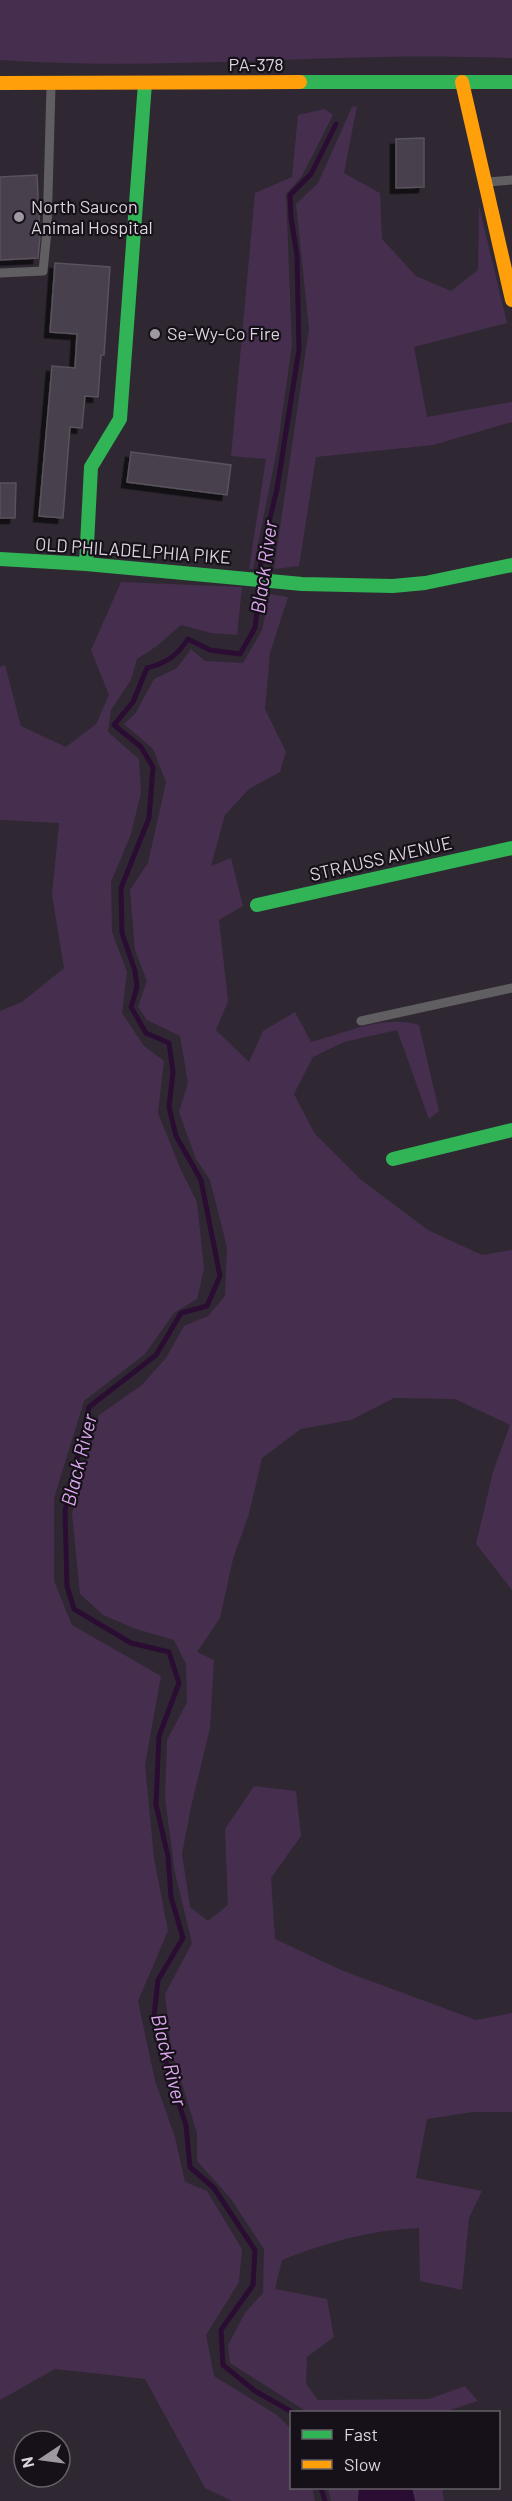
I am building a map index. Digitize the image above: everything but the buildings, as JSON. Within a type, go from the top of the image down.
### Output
[{"type":"street","points":[[462,82],[512,300]]},
{"type":"street","name":"PA-378","points":[[0,83],[512,82]]},
{"type":"street","points":[[86,564],[92,466],[120,419],[145,83]]},
{"type":"street","name":"OLD PHILADELPHIA PIKE","points":[[0,559],[86,564],[270,581],[393,586],[425,583],[512,565]]},
{"type":"street","name":"STRAUSS AVENUE","points":[[257,905],[512,848]]},
{"type":"street","points":[[393,1159],[512,1130]]},
{"type":"lane","points":[[0,273],[43,271],[47,231],[51,83]]},
{"type":"lane","points":[[485,182],[512,180]]},
{"type":"lane","points":[[361,1022],[512,988]]},
{"type":"shaded area","points":[[0,0],[512,0],[512,58],[400,57],[144,64],[0,60]]},
{"type":"shaded area","points":[[357,106],[344,173],[380,193],[382,239],[416,276],[451,291],[478,270],[479,206],[507,323],[414,347],[427,417],[512,402],[512,422],[433,445],[316,457],[299,566],[274,569],[309,329],[296,204],[318,183],[352,107]]},
{"type":"shaded area","points":[[325,109],[333,115],[302,176],[286,194],[292,345],[277,450],[253,569],[249,569],[266,459],[231,456],[255,193],[292,177],[298,115]]},
{"type":"shaded area","points":[[121,582],[242,587],[237,635],[211,633],[181,625],[157,646],[137,659],[131,680],[111,710],[108,732],[139,759],[141,793],[131,834],[111,882],[112,932],[127,972],[122,1013],[144,1046],[164,1061],[158,1113],[180,1168],[197,1202],[204,1269],[197,1299],[174,1313],[145,1354],[84,1401],[54,1498],[54,1581],[72,1625],[161,1676],[145,1765],[154,1858],[168,1931],[138,2001],[155,2081],[175,2137],[185,2182],[207,2191],[242,2249],[239,2282],[206,2335],[214,2376],[277,2415],[290,2428],[290,2489],[312,2489],[315,2501],[232,2501],[205,2488],[145,2379],[55,2369],[0,2400],[0,1011],[22,1002],[64,968],[52,895],[59,823],[0,820],[0,667],[5,665],[21,726],[66,747],[96,724],[109,695],[91,650]]},
{"type":"shaded area","points":[[270,594],[288,597],[270,653],[265,709],[286,752],[280,772],[249,789],[225,815],[211,866],[231,858],[243,906],[219,920],[228,1001],[216,1030],[249,1062],[263,1031],[295,1012],[311,1042],[378,1023],[406,1022],[419,1025],[439,1111],[429,1119],[397,1030],[344,1042],[313,1057],[294,1094],[315,1134],[360,1179],[428,1230],[482,1255],[512,1250],[512,1590],[476,1544],[493,1472],[510,1425],[455,1399],[394,1398],[351,1420],[301,1429],[262,1458],[249,1514],[233,1559],[220,1618],[197,1652],[214,1660],[210,1728],[182,1854],[190,1907],[208,1921],[228,1905],[225,1829],[254,1786],[296,1791],[301,1836],[271,1878],[275,1939],[341,1970],[476,2020],[512,2013],[512,2112],[473,2112],[427,2119],[416,2178],[482,2191],[469,2218],[462,2290],[420,2281],[419,2228],[384,2231],[349,2238],[282,2260],[275,2289],[327,2299],[334,2337],[307,2357],[306,2384],[318,2400],[429,2399],[465,2386],[478,2401],[447,2411],[305,2411],[230,2363],[228,2345],[245,2313],[263,2293],[264,2249],[231,2199],[197,2161],[197,2133],[171,2048],[165,1994],[192,1943],[175,1873],[165,1798],[167,1740],[187,1702],[186,1664],[174,1640],[136,1629],[103,1615],[80,1594],[72,1513],[99,1415],[142,1385],[166,1358],[184,1326],[208,1316],[225,1296],[227,1247],[210,1180],[196,1159],[179,1112],[188,1083],[180,1036],[147,1020],[138,1007],[147,981],[135,950],[130,890],[148,863],[166,782],[153,749],[124,724],[135,714],[154,679],[177,668],[191,649],[205,661],[243,663],[262,630]]},
{"type":"shaded area","points":[[328,2489],[359,2489],[358,2501],[331,2501]]},
{"type":"shaded area","points":[[359,2489],[412,2489],[415,2501],[358,2501]]},
{"type":"shaded area","points":[[412,2489],[442,2489],[444,2501],[415,2501]]},
{"type":"waterway","name":"Black River","points":[[260,574],[261,556],[277,489],[299,349],[297,256],[290,195],[311,174],[336,124]]},
{"type":"waterway","name":"Black River","points":[[260,587],[255,628],[240,654],[210,650],[188,639],[170,658],[147,668],[133,702],[114,725],[141,747],[153,767],[149,818],[121,888],[122,933],[135,971],[137,987],[131,1007],[146,1033],[169,1043],[173,1072],[169,1107],[176,1136],[201,1180],[220,1276],[207,1306],[181,1313],[156,1355],[89,1407],[65,1511],[67,1586],[74,1609],[131,1643],[169,1652],[179,1683],[159,1736],[156,1805],[168,1856],[171,1897],[183,1938],[158,1980],[154,2016],[170,2077],[186,2125],[190,2167],[214,2188],[255,2250],[253,2285],[221,2330],[223,2365],[255,2391],[290,2411]]},
{"type":"waterway","name":"Black River","points":[[321,2489],[325,2501]]},
{"type":"traffic: fast","points":[[300,82],[512,82]]},
{"type":"traffic: fast","points":[[86,564],[91,467],[120,419],[145,83]]},
{"type":"traffic: fast","points":[[0,559],[86,564],[302,584],[393,586],[425,583],[512,565]]},
{"type":"traffic: fast","points":[[257,905],[512,848]]},
{"type":"traffic: fast","points":[[393,1159],[512,1130]]},
{"type":"traffic: slow","points":[[0,83],[300,82]]},
{"type":"traffic: slow","points":[[462,82],[512,300]]},
{"type":"place","name":"North Saucon Animal Hospital","points":[[19,217]]},
{"type":"place","name":"Se-Wy-Co Fire","points":[[155,334]]}]
